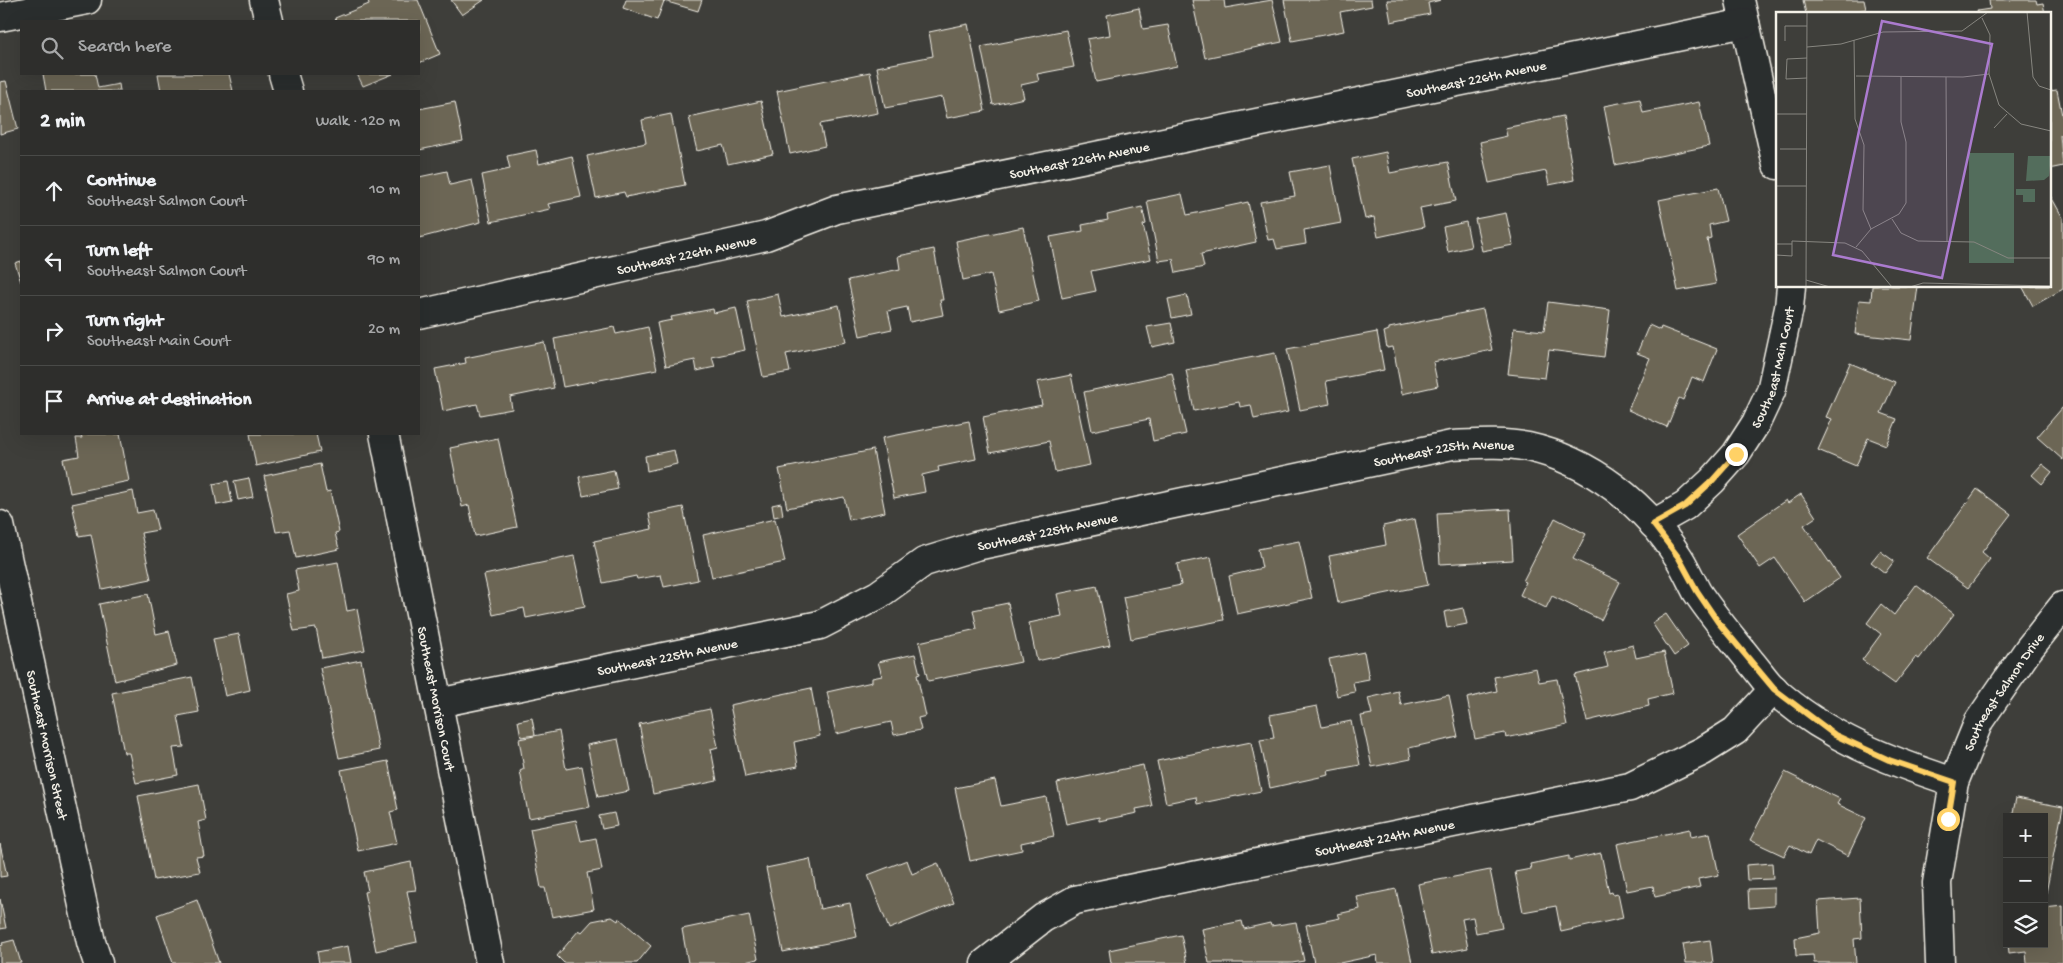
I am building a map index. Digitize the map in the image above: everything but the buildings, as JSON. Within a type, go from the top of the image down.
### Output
[{"type":"street","points":[[0,17],[87,0]]},
{"type":"street","points":[[264,0],[269,20]]},
{"type":"street","points":[[1743,12],[1776,160]]},
{"type":"street","name":"Southeast 226th Avenue","points":[[420,314],[766,236],[836,209],[1743,12]]},
{"type":"street","points":[[283,75],[288,90]]},
{"type":"street","name":"Southeast Main Court","points":[[1653,524],[1685,506],[1712,481],[1736,454],[1756,423],[1771,391],[1789,308],[1791,288]]},
{"type":"street","name":"Southeast Morrison Court","points":[[384,435],[490,963]]},
{"type":"street","name":"Southeast 225th Avenue","points":[[438,703],[820,625],[878,595],[924,562],[976,546],[1452,445],[1490,443],[1527,447],[1563,458],[1597,475],[1627,497],[1653,524],[1679,558],[1697,591],[1718,622],[1774,689],[1835,735],[1889,760],[1954,782]]},
{"type":"street","name":"Southeast Morrison Street","points":[[0,525],[91,942],[98,963]]},
{"type":"street","name":"Southeast Salmon Drive","points":[[1940,963],[1937,883],[1954,782],[1979,721],[2028,650],[2063,606]]},
{"type":"street","name":"Southeast 224th Avenue","points":[[985,963],[1043,918],[1075,900],[1630,786],[1703,751],[1735,731],[1774,689]]},
{"type":"route","points":[[1736,454],[1712,481],[1685,506],[1653,524],[1679,558],[1697,591],[1718,622],[1774,689],[1835,735],[1889,760],[1954,782],[1948,819]]}]
